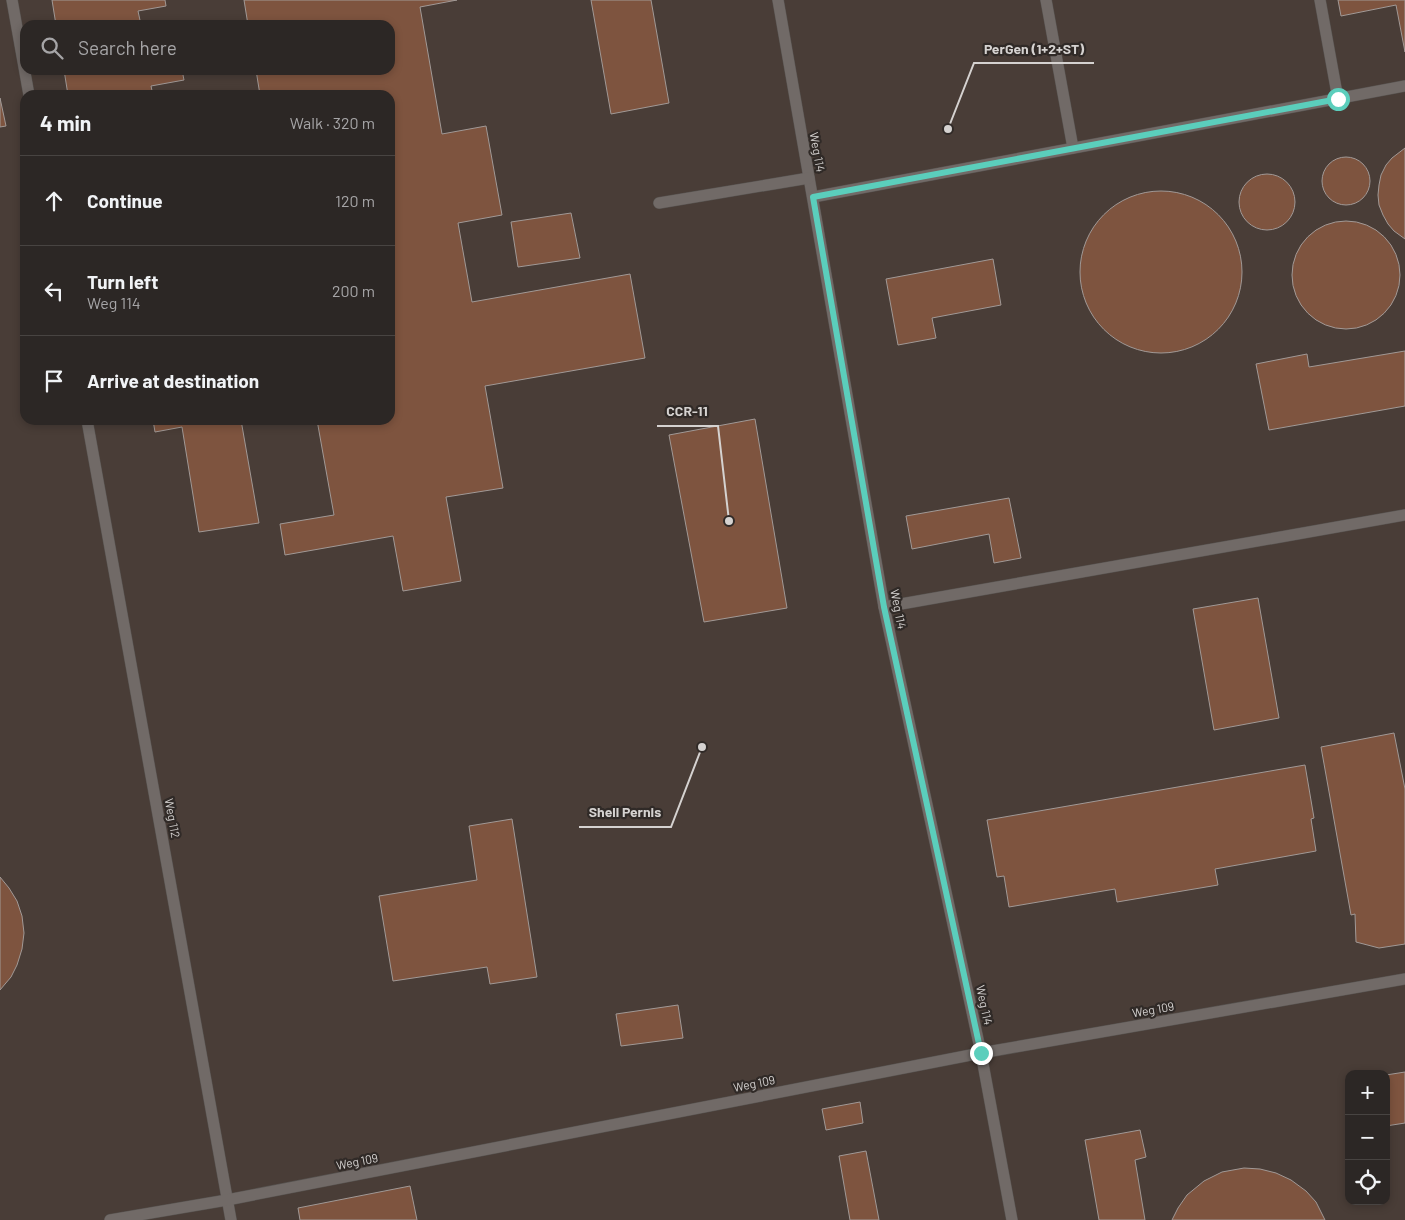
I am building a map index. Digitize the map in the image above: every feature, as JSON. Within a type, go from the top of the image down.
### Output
[{"type":"lane","points":[[12,0],[20,45]]},
{"type":"lane","name":"Weg 114","points":[[778,0],[884,607],[981,1053],[1012,1220]]},
{"type":"lane","points":[[1046,0],[1073,148]]},
{"type":"lane","points":[[1320,0],[1338,99]]},
{"type":"lane","points":[[25,75],[28,90]]},
{"type":"lane","points":[[813,197],[1405,86]]},
{"type":"lane","points":[[659,203],[809,178]]},
{"type":"lane","name":"Weg 112","points":[[89,425],[231,1220]]},
{"type":"lane","points":[[884,607],[1405,515]]},
{"type":"lane","name":"Weg 109","points":[[110,1220],[227,1200],[981,1053],[1405,979]]},
{"type":"shaded area","points":[[0,0],[1405,0],[1405,1220],[0,1220]]},
{"type":"building","points":[[52,0],[165,0],[166,6],[138,11],[140,20],[55,20]]},
{"type":"building","points":[[244,0],[457,0],[420,7],[442,134],[486,126],[502,215],[458,223],[472,302],[630,274],[645,358],[485,386],[503,488],[446,497],[461,581],[403,591],[393,536],[285,555],[280,524],[334,515],[318,425],[395,425],[395,90],[259,90],[257,75],[395,75],[395,20],[247,20]]},
{"type":"building","points":[[591,0],[651,0],[669,103],[611,114]]},
{"type":"building","points":[[1338,0],[1405,0],[1405,52],[1396,5],[1341,16]]},
{"type":"building","points":[[65,75],[183,75],[184,80],[151,86],[152,90],[67,90]]},
{"type":"building","points":[[0,98],[6,126],[0,127]]},
{"type":"building","points":[[1405,148],[1405,239],[1388,224],[1379,205],[1378,195],[1381,175],[1386,165]]},
{"type":"building","points":[[1346,157],[1355,159],[1363,164],[1368,172],[1370,181],[1368,190],[1363,198],[1355,203],[1346,205],[1337,203],[1329,198],[1324,190],[1322,181],[1324,172],[1329,164],[1337,159]]},
{"type":"building","points":[[1267,174],[1278,176],[1287,182],[1293,191],[1295,202],[1293,213],[1287,222],[1278,228],[1267,230],[1256,228],[1247,222],[1241,213],[1239,202],[1241,191],[1247,182],[1256,176]]},
{"type":"building","points":[[1169,191],[1185,194],[1199,200],[1224,221],[1233,234],[1239,248],[1242,272],[1241,288],[1233,310],[1212,335],[1199,344],[1185,350],[1153,353],[1137,350],[1123,344],[1098,323],[1089,310],[1083,296],[1080,264],[1083,248],[1089,234],[1110,209],[1123,200],[1137,194]]},
{"type":"building","points":[[571,213],[580,258],[518,267],[511,222]]},
{"type":"building","points":[[1346,221],[1367,225],[1384,237],[1396,254],[1400,275],[1396,296],[1384,313],[1367,325],[1346,329],[1325,325],[1308,313],[1296,296],[1292,275],[1296,254],[1308,237],[1325,225]]},
{"type":"building","points":[[993,259],[1001,305],[932,318],[936,338],[898,345],[886,279]]},
{"type":"building","points":[[1405,351],[1405,406],[1269,430],[1256,364],[1307,354],[1309,367]]},
{"type":"building","points":[[755,419],[787,608],[704,622],[669,435]]},
{"type":"building","points":[[154,425],[242,425],[259,523],[199,532],[182,427],[155,432]]},
{"type":"building","points":[[1009,498],[1021,558],[994,563],[989,534],[912,549],[906,516]]},
{"type":"building","points":[[1258,598],[1279,718],[1214,730],[1193,609]]},
{"type":"building","points":[[1394,733],[1405,789],[1405,944],[1379,948],[1356,942],[1355,914],[1351,915],[1321,747]]},
{"type":"building","points":[[1305,765],[1314,818],[1311,819],[1316,851],[1215,869],[1218,885],[1117,902],[1115,889],[1009,907],[1004,876],[997,877],[987,820]]},
{"type":"building","points":[[512,819],[537,977],[490,984],[487,967],[393,981],[379,896],[477,880],[469,826]]},
{"type":"building","points":[[0,877],[17,901],[22,916],[24,933],[17,965],[11,977],[0,990]]},
{"type":"building","points":[[678,1005],[683,1038],[621,1046],[616,1014]]},
{"type":"building","points":[[1405,1072],[1405,1123],[1390,1125],[1390,1115],[1390,1074]]},
{"type":"building","points":[[860,1102],[863,1123],[826,1130],[822,1109]]},
{"type":"building","points":[[1140,1130],[1146,1157],[1135,1160],[1145,1220],[1099,1220],[1085,1140]]},
{"type":"building","points":[[866,1151],[879,1220],[850,1220],[839,1156]]},
{"type":"building","points":[[1244,1168],[1276,1173],[1291,1180],[1306,1191],[1316,1202],[1325,1220],[1172,1220],[1187,1195],[1204,1181],[1222,1172]]},
{"type":"building","points":[[410,1186],[417,1220],[300,1220],[298,1208]]},
{"type":"place","name":"PerGen (1+2+ST)","points":[[948,129]]},
{"type":"place","name":"CCR-11","points":[[729,521]]},
{"type":"place","name":"Shell Pernis","points":[[702,747]]},
{"type":"route","points":[[981,1053],[884,607],[813,197],[1338,99]]}]
